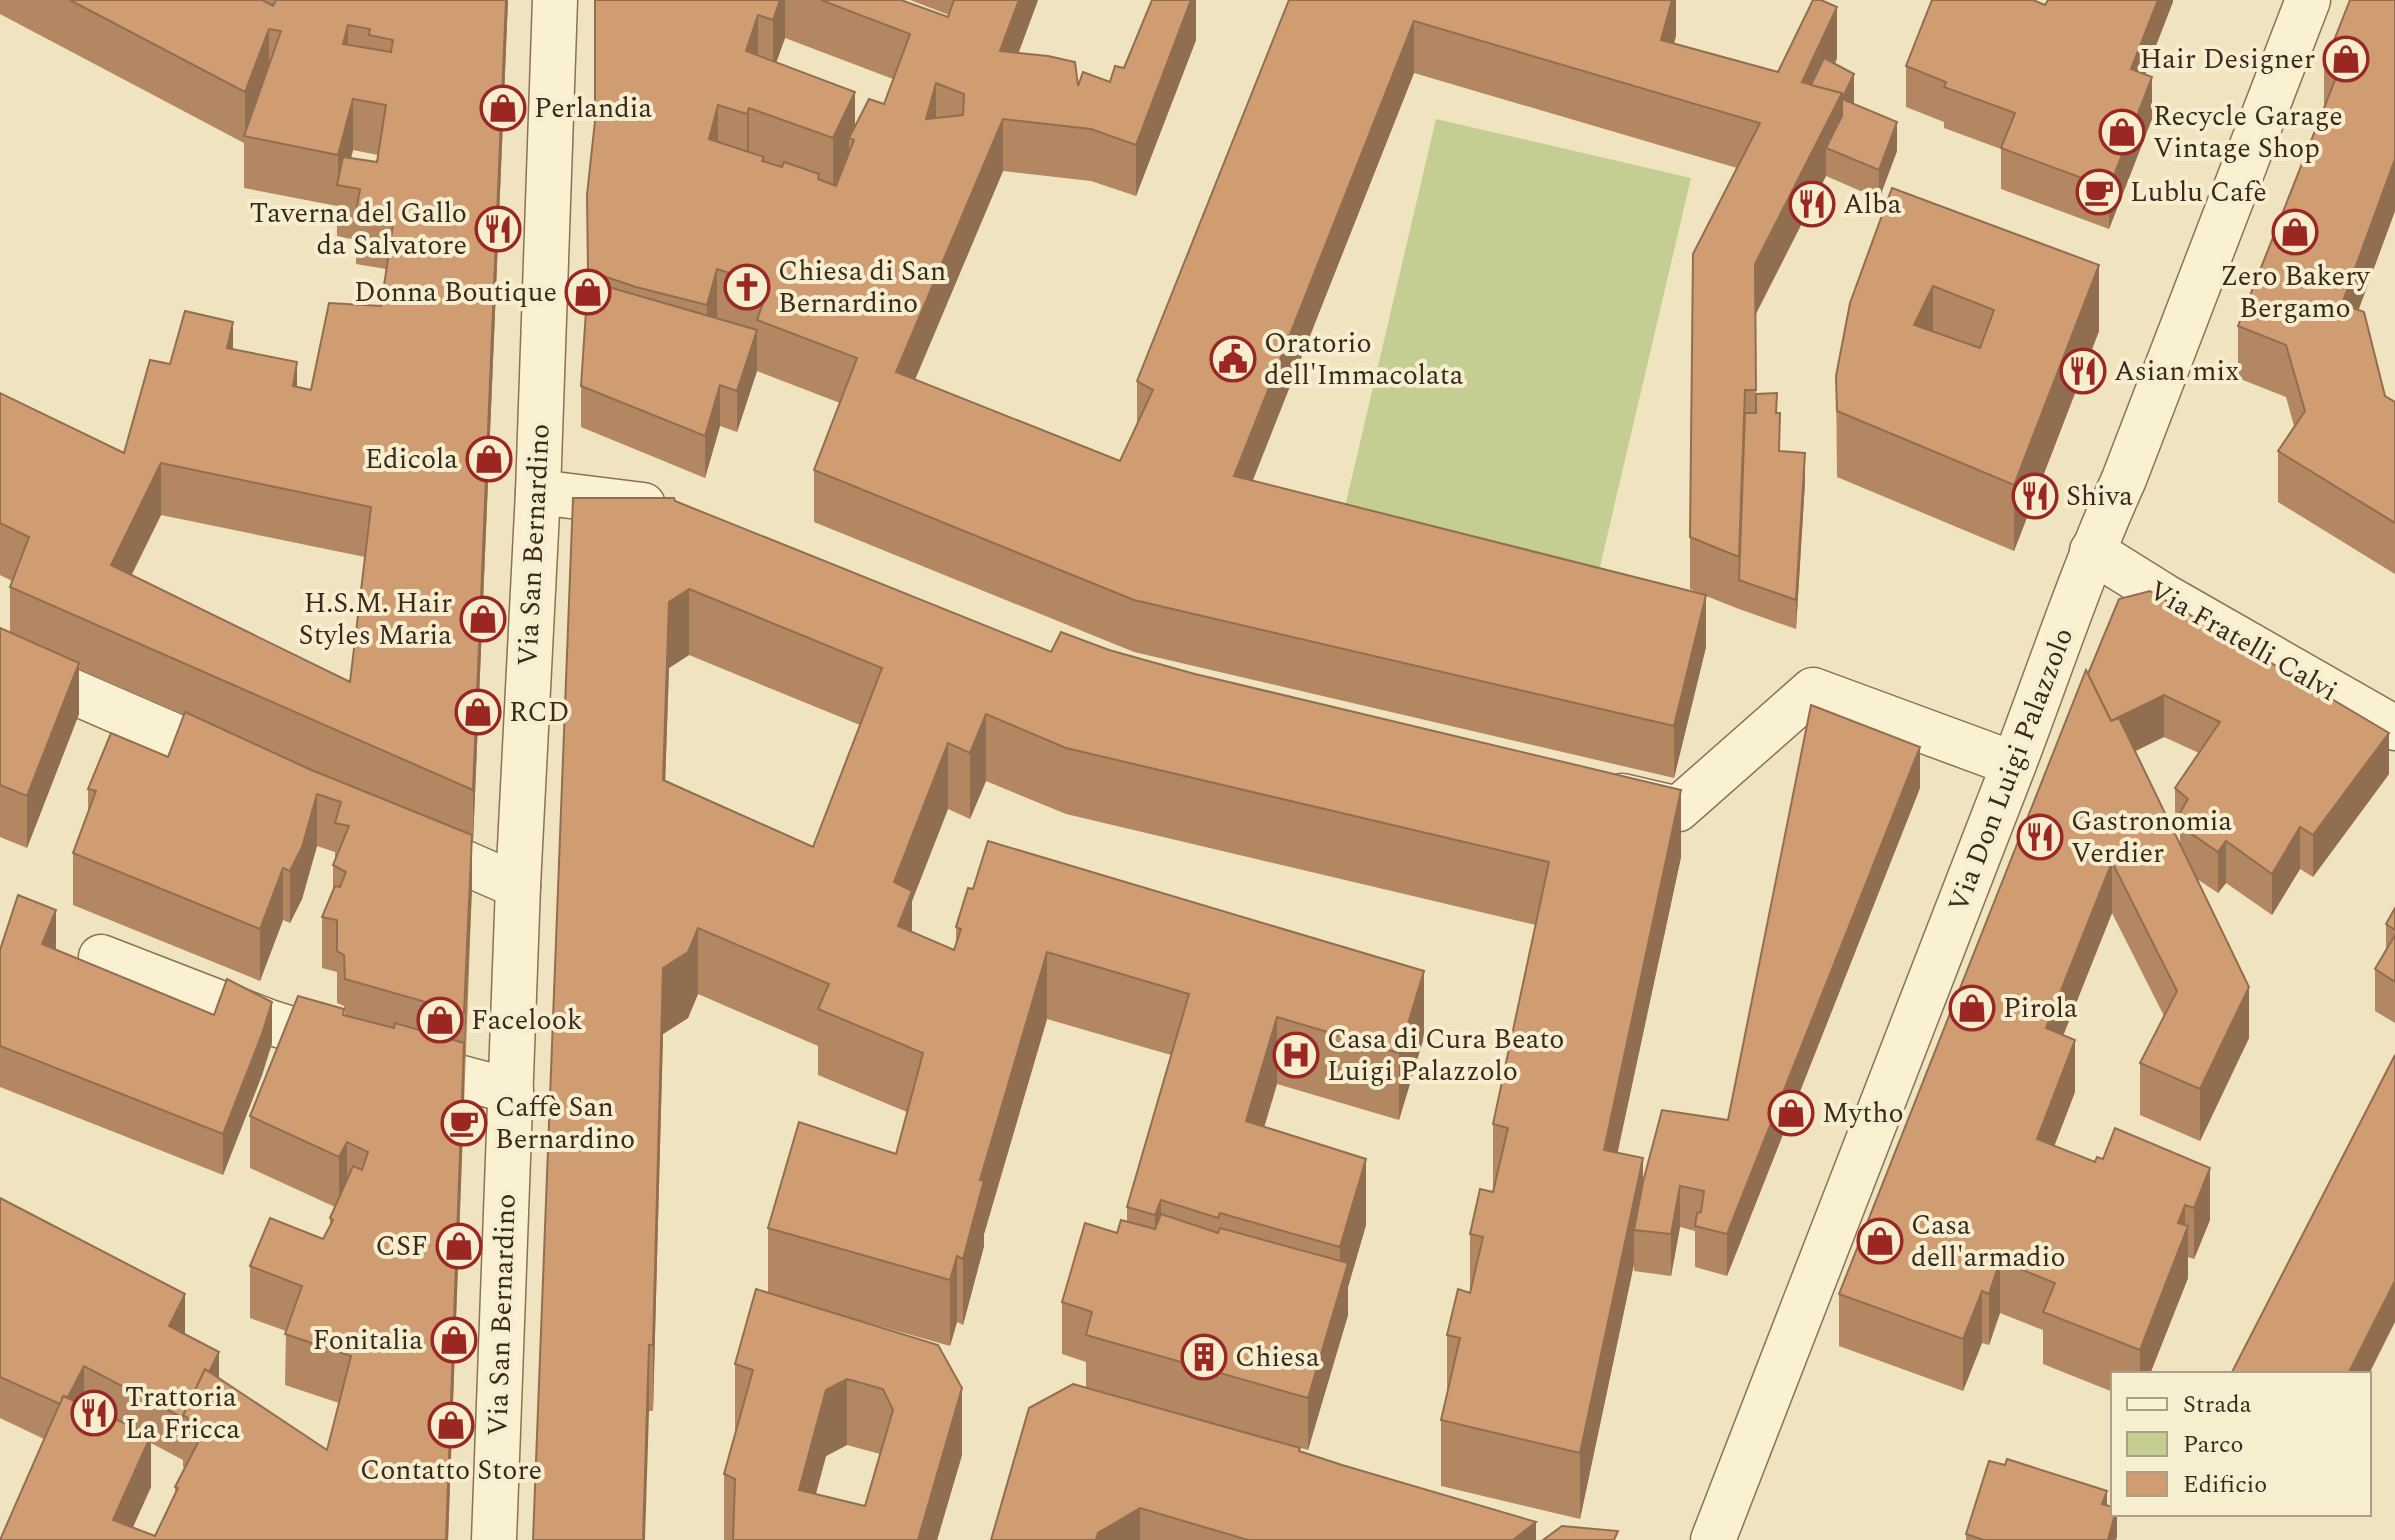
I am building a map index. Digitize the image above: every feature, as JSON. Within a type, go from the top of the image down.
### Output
[{"type":"street","name":"Via San Bernardino","points":[[494,1540],[518,886],[538,492],[555,0]]},
{"type":"street","name":"Via Don Luigi Palazzolo","points":[[1713,1540],[2014,764],[2092,551],[2124,479],[2308,0]]},
{"type":"street","points":[[538,492],[687,511]]},
{"type":"street","name":"Via Fratelli Calvi","points":[[2092,551],[2164,596],[2395,728]]},
{"type":"street","points":[[0,660],[259,773]]},
{"type":"street","points":[[1586,788],[1678,809],[1813,690],[2014,764]]},
{"type":"street","points":[[388,830],[518,886]]},
{"type":"street","points":[[101,957],[269,1022],[442,1075],[511,1091]]},
{"type":"green space","points":[[1436,119],[1691,178],[1595,588],[1340,528]]},
{"type":"building","points":[[70,0],[262,0],[273,6],[276,0],[506,0],[473,790],[10,587],[29,537],[0,523],[0,393],[124,453],[150,360],[170,364],[185,311],[233,322],[227,348],[297,362],[293,386],[311,390],[329,303],[381,306],[394,218],[356,212],[360,189],[337,185],[343,157],[377,162],[386,105],[353,99],[338,155],[244,136],[281,31],[269,29],[245,92]],"holes":[[[348,25],[370,29],[369,35],[393,40],[391,52],[343,44]],[[161,463],[371,507],[350,682],[111,565]]]},
{"type":"building","points":[[595,0],[780,0],[773,20],[758,15],[746,51],[855,92],[833,138],[749,108],[747,114],[718,105],[709,139],[764,157],[762,161],[782,167],[784,162],[819,174],[818,179],[836,186],[854,140],[849,138],[869,99],[884,104],[910,34],[821,0],[901,0],[948,17],[954,0],[1019,0],[1000,51],[1075,62],[1078,86],[1083,72],[1110,82],[1115,66],[1124,68],[1152,0],[1191,0],[1136,145],[1091,129],[1003,119],[896,372],[1120,461],[1153,390],[1137,381],[1289,0],[1672,0],[1661,40],[1778,72],[1813,0],[1821,0],[1837,7],[1802,82],[1842,93],[1755,264],[1756,390],[1745,390],[1739,557],[1690,537],[1693,254],[1760,123],[1414,21],[1234,476],[1706,595],[1674,726],[1134,600],[814,470],[857,358],[757,320],[769,286],[717,269],[707,305],[588,271],[587,195],[595,121]],"holes":[[[936,83],[964,94],[963,115],[926,119]]]},
{"type":"building","points":[[1932,0],[2033,0],[2045,5],[2048,0],[2158,0],[2131,69],[2152,77],[2109,188],[2001,148],[2015,113],[1944,87],[1946,82],[1906,66]]},
{"type":"building","points":[[2350,0],[2395,0],[2395,159],[2342,304],[2364,312],[2385,396],[2395,402],[2395,523],[2278,451],[2305,411],[2286,345],[2238,326],[2337,75],[2324,66]]},
{"type":"building","points":[[1824,58],[1854,74],[1842,99],[1842,93],[1811,85]]},
{"type":"building","points":[[1842,99],[1897,122],[1879,170],[1826,148],[1842,116]]},
{"type":"building","points":[[1892,188],[2099,265],[2014,485],[1837,411],[1836,376],[1850,303]],"holes":[[[1933,286],[1994,310],[1980,348],[1914,325]]]},
{"type":"building","points":[[588,281],[757,330],[737,391],[720,385],[705,436],[581,386]]},
{"type":"building","points":[[1777,393],[1779,451],[1805,453],[1796,600],[1739,580],[1745,413],[1756,413],[1756,394]]},
{"type":"building","name":"Casa di Cura Beato Luigi Palazzolo","points":[[573,498],[674,498],[1051,652],[1061,632],[1109,650],[1195,674],[1681,790],[1604,1150],[1643,1158],[1580,1453],[1441,1420],[1460,1338],[1447,1335],[1458,1289],[1470,1293],[1483,1237],[1470,1234],[1480,1189],[1493,1192],[1508,1128],[1493,1124],[1549,862],[1066,748],[986,714],[970,753],[948,743],[894,882],[912,891],[898,926],[954,950],[961,929],[956,927],[968,888],[973,889],[988,841],[1424,971],[1399,1053],[1277,1017],[1246,1121],[1366,1159],[1340,1247],[1220,1213],[1218,1218],[1161,1200],[1155,1215],[1127,1207],[1189,994],[1047,952],[980,1180],[984,1180],[963,1259],[957,1256],[950,1280],[768,1228],[799,1122],[896,1154],[923,1053],[818,1009],[829,984],[698,928],[688,952],[663,968],[653,1345],[649,1345],[643,1540],[533,1540]],"holes":[[[689,589],[882,668],[813,847],[663,780],[669,602]]]},
{"type":"building","points":[[2150,591],[2389,733],[2313,835],[2300,827],[2272,874],[2226,841],[2218,852],[2189,832],[2180,813],[2188,799],[2175,788],[2220,722],[2164,695],[2111,721],[2088,674],[2119,599]]},
{"type":"building","points":[[0,628],[79,663],[27,796],[0,785]]},
{"type":"building","points":[[2086,670],[2111,721],[2119,718],[2249,987],[2200,1089],[2140,1063],[2177,991],[2112,862],[2046,1028],[2075,1040],[2037,1139],[2095,1162],[2097,1157],[2103,1159],[2115,1128],[2210,1168],[2194,1208],[2185,1205],[2178,1223],[2188,1226],[2140,1350],[2043,1312],[2055,1283],[2000,1261],[1989,1294],[1982,1291],[1963,1339],[1839,1294]]},
{"type":"building","points":[[1811,705],[1920,747],[1727,1234],[1695,1226],[1704,1191],[1680,1186],[1671,1234],[1634,1230],[1662,1110],[1728,1120]]},
{"type":"building","points":[[185,712],[309,769],[472,835],[464,1013],[345,979],[344,955],[337,951],[337,920],[322,917],[335,886],[340,887],[346,872],[333,865],[349,826],[335,823],[341,802],[317,794],[302,847],[290,871],[283,868],[260,929],[73,853],[96,791],[88,789],[111,733],[168,757]]},
{"type":"building","points":[[18,895],[56,910],[42,944],[214,1015],[227,979],[272,1002],[223,1134],[0,1046],[0,950]]},
{"type":"building","points":[[2395,908],[2395,930],[2386,924]]},
{"type":"building","points":[[2395,935],[2395,982],[2375,969]]},
{"type":"building","points":[[298,996],[344,1009],[343,1015],[394,1028],[395,1023],[464,1043],[446,1540],[0,1540],[63,1396],[151,1435],[113,1520],[155,1536],[178,1488],[175,1487],[205,1429],[183,1415],[205,1369],[327,1450],[351,1356],[285,1334],[302,1286],[250,1266],[270,1218],[323,1239],[353,1166],[362,1170],[368,1152],[347,1142],[339,1157],[250,1116]]},
{"type":"building","points":[[2395,1055],[2395,1281],[2349,1372],[2232,1372]]},
{"type":"building","points":[[0,1198],[185,1294],[169,1326],[219,1352],[209,1372],[205,1369],[183,1418],[84,1366],[68,1397],[63,1396],[60,1404],[0,1377]]},
{"type":"building","points":[[1161,1214],[1218,1233],[1220,1228],[1348,1263],[1308,1398],[1086,1335],[1092,1312],[1062,1302],[1085,1223],[1117,1233],[1121,1220],[1155,1229]]},
{"type":"building","points":[[756,1289],[938,1345],[962,1388],[918,1540],[733,1540],[735,1479],[724,1474],[753,1370],[735,1364]],"holes":[[[847,1379],[883,1389],[893,1410],[865,1506],[799,1490],[826,1390]]]},
{"type":"building","points":[[1073,1384],[1300,1448],[1299,1451],[1342,1465],[1536,1522],[1513,1540],[1248,1540],[1140,1508],[1098,1533],[1096,1540],[991,1540],[1029,1408]]},
{"type":"building","points":[[2007,1459],[2107,1491],[2102,1504],[2111,1506],[2111,1516],[2114,1516],[2108,1540],[1984,1540],[1966,1534],[1989,1461],[2005,1465]]},
{"type":"building","points":[[1562,1526],[1618,1531],[1614,1540],[1543,1540]]},
{"type":"place","name":"Hair Designer","points":[[2346,59]]},
{"type":"place","name":"Perlandia","points":[[503,108]]},
{"type":"place","name":"Recycle Garage Vintage Shop","points":[[2122,132]]},
{"type":"place","name":"Lublu Cafè","points":[[2099,192]]},
{"type":"place","name":"Alba","points":[[1812,204]]},
{"type":"place","name":"Taverna del Gallo da Salvatore","points":[[498,229]]},
{"type":"place","name":"Zero Bakery Bergamo","points":[[2295,232]]},
{"type":"place","name":"Chiesa di San Bernardino","points":[[747,287]]},
{"type":"place","name":"Donna Boutique","points":[[588,292]]},
{"type":"place","name":"Oratorio dell'Immacolata","points":[[1233,359]]},
{"type":"place","name":"Asian mix","points":[[2083,371]]},
{"type":"place","name":"Edicola","points":[[489,459]]},
{"type":"place","name":"Shiva","points":[[2035,496]]},
{"type":"place","name":"H.S.M. Hair Styles Maria","points":[[483,619]]},
{"type":"place","name":"RCD","points":[[478,712]]},
{"type":"place","name":"Gastronomia Verdier","points":[[2040,837]]},
{"type":"place","name":"Pirola","points":[[1972,1008]]},
{"type":"place","name":"Facelook","points":[[440,1020]]},
{"type":"place","name":"Casa di Cura Beato Luigi Palazzolo","points":[[1296,1055]]},
{"type":"place","name":"Mytho","points":[[1791,1113]]},
{"type":"place","name":"Caffè San Bernardino","points":[[464,1123]]},
{"type":"place","name":"Casa dell'armadio","points":[[1880,1241]]},
{"type":"place","name":"CSF","points":[[459,1246]]},
{"type":"place","name":"Fonitalia","points":[[454,1340]]},
{"type":"place","name":"Chiesa","points":[[1204,1357]]},
{"type":"place","name":"Trattoria La Fricca","points":[[94,1413]]},
{"type":"place","name":"Contatto Store","points":[[451,1425]]}]
